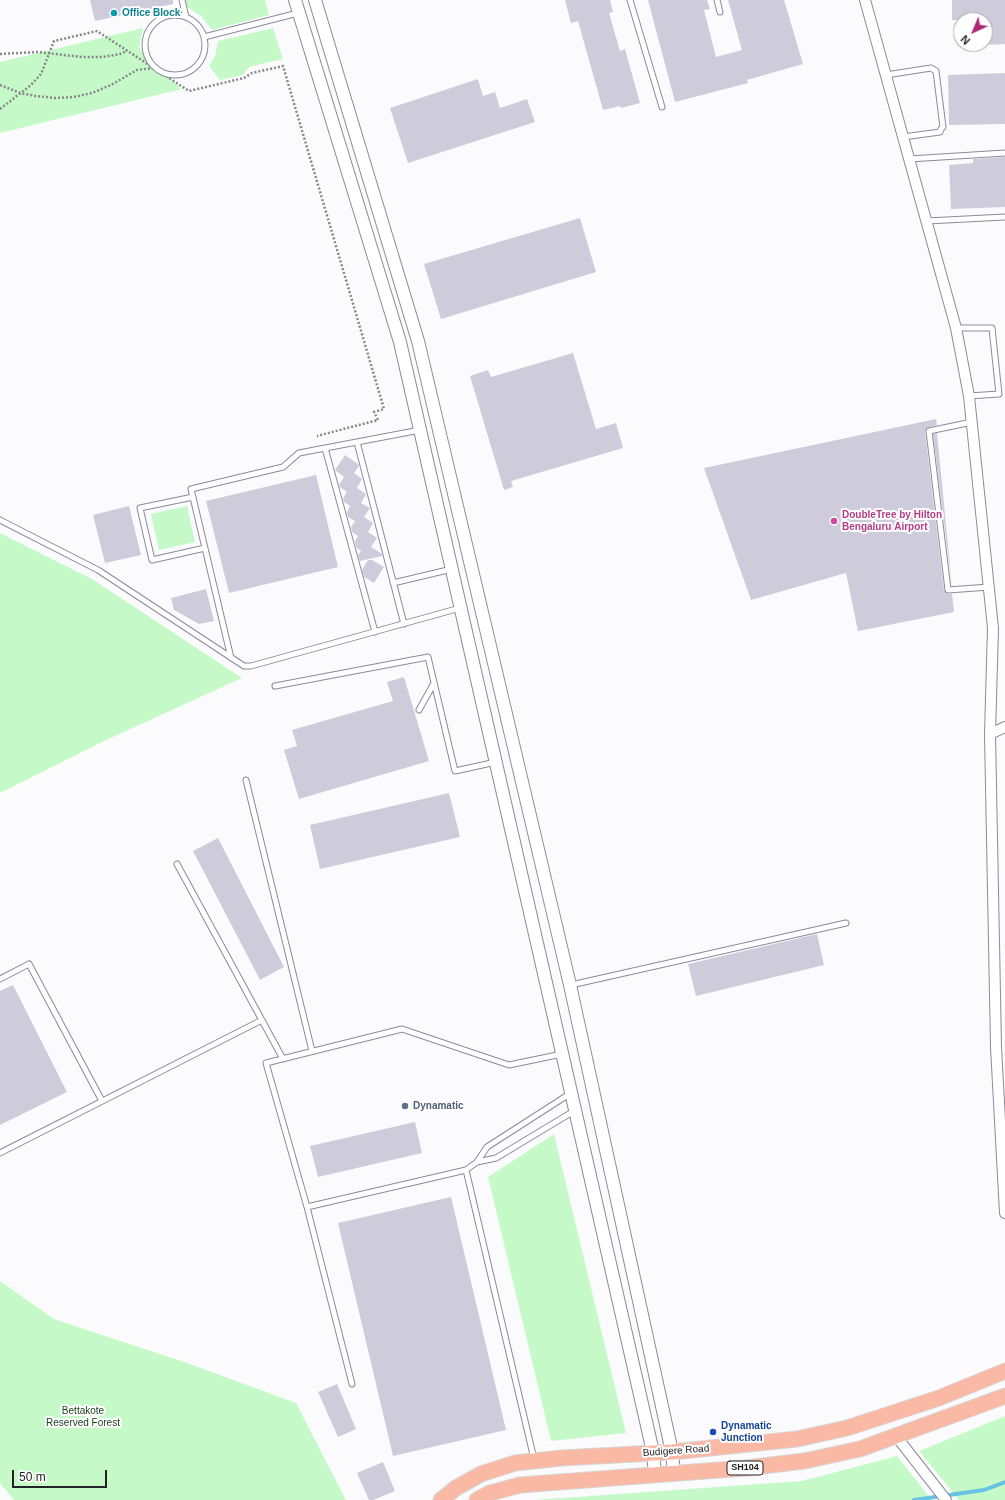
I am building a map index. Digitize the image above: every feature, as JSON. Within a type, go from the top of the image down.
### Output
[{"type":"main road","name":"Budigere Road","points":[[441,1500],[456,1488],[481,1474],[515,1463],[534,1460],[672,1452],[796,1440],[847,1428],[939,1398],[1005,1371]]},
{"type":"main road","name":"SH104","points":[[477,1500],[490,1494],[520,1485],[746,1468],[804,1461],[860,1449],[1005,1396]]},
{"type":"street","points":[[295,0],[400,342],[654,1452],[655,1475]]},
{"type":"street","points":[[315,0],[418,340],[570,985],[672,1452],[674,1474]]},
{"type":"street","points":[[865,0],[956,328],[969,396],[993,628],[990,734],[996,1048],[1005,1213]]},
{"type":"street","points":[[990,734],[1005,727]]},
{"type":"street","points":[[896,1436],[946,1500]]},
{"type":"lane","points":[[182,0],[186,17]]},
{"type":"lane","points":[[630,0],[662,107]]},
{"type":"lane","points":[[717,0],[720,12]]},
{"type":"lane","points":[[204,37],[299,13]]},
{"type":"lane","points":[[175,15],[186,17],[196,24],[204,37],[205,52],[202,59],[192,70],[177,75],[170,75],[156,68],[150,62],[145,47],[146,39],[153,25],[167,16],[175,15]]},
{"type":"lane","points":[[886,75],[931,68],[936,71],[943,127],[940,132],[903,137]]},
{"type":"lane","points":[[909,159],[1005,153]]},
{"type":"lane","points":[[927,221],[1005,217]]},
{"type":"lane","points":[[956,328],[992,328],[999,394],[969,396]]},
{"type":"lane","points":[[972,422],[929,431],[948,590],[989,587]]},
{"type":"lane","points":[[231,658],[191,489],[283,467],[299,453],[420,430]]},
{"type":"lane","points":[[357,442],[404,624]]},
{"type":"lane","points":[[325,448],[374,632]]},
{"type":"lane","points":[[193,497],[140,508],[152,560],[205,548]]},
{"type":"lane","points":[[0,520],[98,570],[244,666],[251,666],[461,608]]},
{"type":"lane","points":[[393,583],[452,569]]},
{"type":"lane","points":[[275,686],[428,657],[455,771],[496,762]]},
{"type":"lane","points":[[418,710],[434,682]]},
{"type":"lane","points":[[246,780],[312,1052]]},
{"type":"lane","points":[[177,864],[283,1059]]},
{"type":"lane","points":[[570,985],[846,923]]},
{"type":"lane","points":[[0,979],[29,964],[102,1101]]},
{"type":"lane","points":[[0,1153],[262,1020]]},
{"type":"lane","points":[[352,1384],[307,1207],[266,1063],[402,1029],[509,1065],[563,1053]]},
{"type":"lane","points":[[307,1207],[466,1170],[477,1162],[487,1146],[572,1093]]},
{"type":"lane","points":[[477,1162],[496,1158],[576,1110]]},
{"type":"lane","points":[[466,1170],[534,1460]]},
{"type":"path","points":[[0,109],[31,86],[41,74],[54,41],[97,31],[189,91],[244,78],[252,73],[283,66],[384,409],[374,412],[378,420],[317,436]]},
{"type":"path","points":[[0,54],[36,52],[82,57],[102,57],[120,54],[127,51]]},
{"type":"path","points":[[0,85],[20,93],[55,98],[74,97],[92,93],[111,85],[138,70],[154,68]]},
{"type":"green space","points":[[185,0],[265,0],[269,15],[212,30],[201,16],[187,7]]},
{"type":"green space","points":[[143,28],[139,47],[144,57],[182,89],[0,133],[0,62]]},
{"type":"green space","points":[[273,28],[283,59],[249,67],[243,75],[220,80],[209,66],[215,56],[218,41]]},
{"type":"green space","points":[[187,506],[195,542],[159,550],[151,514]]},
{"type":"green space","points":[[0,533],[92,579],[242,678],[104,741],[0,793]]},
{"type":"green space","points":[[554,1134],[626,1433],[551,1441],[488,1177]]},
{"type":"green space","name":"Bettakote Reserved Forest","points":[[0,1281],[54,1319],[190,1364],[296,1403],[346,1500],[14,1500],[0,1483]]},
{"type":"green space","points":[[1005,1416],[1005,1500],[959,1500],[919,1451]]},
{"type":"green space","points":[[897,1456],[932,1500],[534,1500],[802,1481]]},
{"type":"building","name":"Office Block","points":[[90,0],[173,0],[173,4],[95,21]]},
{"type":"building","points":[[565,0],[610,0],[613,12],[609,13],[620,51],[625,49],[640,103],[621,108],[620,106],[603,110],[578,21],[571,23]]},
{"type":"building","points":[[648,0],[707,0],[710,9],[704,10],[716,57],[742,50],[728,0],[784,0],[803,64],[747,80],[748,83],[675,102]]},
{"type":"building","points":[[952,0],[1005,0],[1005,44],[993,45],[993,12],[953,12],[952,20]]},
{"type":"building","points":[[1005,73],[1005,124],[949,125],[948,75]]},
{"type":"building","points":[[478,79],[483,96],[495,92],[500,108],[527,99],[535,122],[408,163],[390,108]]},
{"type":"building","points":[[1005,157],[1005,207],[951,209],[949,165],[973,163],[973,159]]},
{"type":"building","points":[[580,218],[596,272],[441,319],[424,264]]},
{"type":"building","points":[[573,353],[596,429],[616,423],[623,448],[511,481],[513,487],[504,490],[470,376],[488,370],[491,377]]},
{"type":"building","name":"DoubleTree by Hilton Bengaluru Airport","points":[[936,419],[937,425],[927,428],[925,431],[944,590],[947,594],[952,594],[954,612],[858,631],[846,573],[751,600],[704,468]]},
{"type":"building","points":[[937,433],[952,586],[933,434]]},
{"type":"building","points":[[345,455],[359,466],[354,473],[362,479],[357,488],[366,494],[361,503],[370,508],[364,517],[373,523],[368,532],[377,538],[371,547],[382,554],[382,556],[360,561],[358,555],[361,551],[356,547],[355,541],[358,536],[352,532],[351,527],[355,521],[348,517],[347,512],[350,506],[344,502],[343,498],[347,492],[339,485],[344,477],[335,470]]},
{"type":"building","points":[[316,475],[338,567],[229,593],[206,501]]},
{"type":"building","points":[[129,506],[141,555],[105,563],[93,515]]},
{"type":"building","points":[[368,560],[372,560],[384,567],[374,583],[364,577],[362,570]]},
{"type":"building","points":[[206,589],[214,621],[199,624],[174,610],[171,598]]},
{"type":"building","points":[[404,677],[429,761],[299,799],[284,750],[297,746],[292,730],[393,701],[387,682]]},
{"type":"building","points":[[449,793],[460,837],[320,869],[310,825]]},
{"type":"building","points":[[218,838],[284,967],[260,980],[193,851]]},
{"type":"building","points":[[817,934],[824,965],[696,996],[688,964]]},
{"type":"building","points":[[13,985],[67,1092],[0,1125],[0,991]]},
{"type":"building","points":[[415,1122],[422,1153],[318,1177],[310,1146]]},
{"type":"building","points":[[451,1197],[506,1430],[393,1456],[338,1223]]},
{"type":"building","points":[[337,1384],[356,1429],[338,1437],[318,1392]]},
{"type":"building","points":[[383,1462],[395,1491],[373,1500],[369,1500],[357,1473]]},
{"type":"waterway","points":[[914,1500],[984,1490],[1005,1482]]},
{"type":"place","name":"Office Block","points":[[114,13]]},
{"type":"place","name":"DoubleTree by Hilton Bengaluru Airport","points":[[834,521]]},
{"type":"place","name":"Dynamatic","points":[[405,1106]]},
{"type":"place","name":"Dynamatic Junction","points":[[713,1432]]}]
